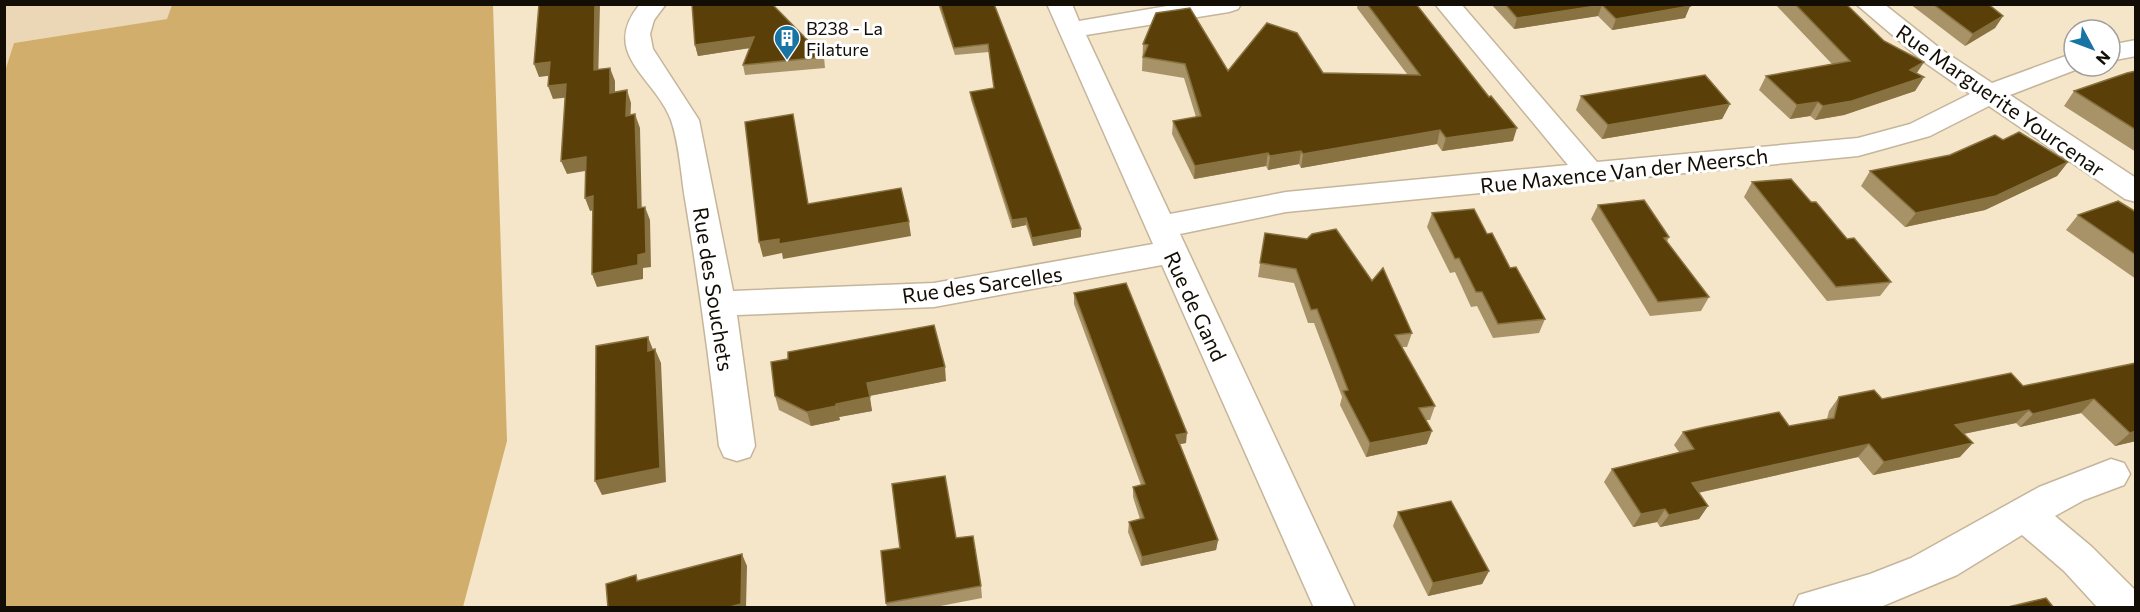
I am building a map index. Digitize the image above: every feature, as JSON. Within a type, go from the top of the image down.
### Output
[{"type":"street","name":"Rue des Souchets","points":[[654,4],[640,24],[639,50],[650,70],[680,108],[688,132],[719,304],[737,446]]},
{"type":"street","name":"Rue de Gand","points":[[1059,4],[1166,240],[1326,606]]},
{"type":"street","points":[[1070,30],[1229,4]]},
{"type":"street","points":[[1447,4],[1591,174]]},
{"type":"street","name":"Rue Marguerite Yourcenar","points":[[1868,4],[1914,43],[2136,192]]},
{"type":"street","name":"Rue Maxence Van der Meersch","points":[[1166,240],[1286,202],[1858,147],[1920,130],[1989,95],[2062,66]]},
{"type":"street","name":"Rue des Sarcelles","points":[[719,304],[934,295],[1166,240]]},
{"type":"street","points":[[1813,608],[1872,592],[1902,580],[1957,555],[2076,485],[2111,474]]},
{"type":"street","points":[[2026,515],[2078,559],[2125,608]]},
{"type":"shaded area","points":[[5,5],[172,5],[168,19],[14,43],[5,71]]},
{"type":"shaded area","points":[[172,5],[493,5],[507,441],[463,607],[5,607],[5,71],[14,43],[167,19]]},
{"type":"building","points":[[539,4],[595,4],[594,70],[610,68],[610,93],[627,90],[626,116],[635,114],[638,208],[645,207],[646,253],[638,255],[638,265],[592,274],[593,196],[585,198],[586,157],[561,161],[566,84],[548,86],[550,62],[534,64]]},
{"type":"building","points":[[692,4],[772,4],[824,57],[743,65],[754,37],[695,45]]},
{"type":"building","points":[[940,4],[994,4],[1081,229],[1032,238],[1026,218],[1012,220],[970,92],[994,88],[988,44],[954,48]]},
{"type":"building","points":[[1367,4],[1416,4],[1489,97],[1491,96],[1517,128],[1446,138],[1440,130],[1303,154],[1301,151],[1270,156],[1268,153],[1195,166],[1173,121],[1201,116],[1185,64],[1143,57],[1148,45],[1143,44],[1156,13],[1190,8],[1228,71],[1267,23],[1297,33],[1323,73],[1420,75]]},
{"type":"building","points":[[1505,4],[1688,4],[1690,6],[1616,19],[1602,5],[1517,18]]},
{"type":"building","points":[[1795,4],[1846,4],[1884,41],[1924,62],[1910,70],[1924,77],[1852,101],[1823,106],[1818,102],[1797,105],[1766,76],[1850,61]]},
{"type":"building","points":[[1933,4],[1988,4],[2003,16],[1973,34]]},
{"type":"building","points":[[2136,71],[2136,130],[2074,91],[2112,78],[2122,78],[2122,75]]},
{"type":"building","points":[[1705,75],[1730,104],[1608,125],[1581,96]]},
{"type":"building","points":[[793,114],[808,204],[901,188],[909,222],[779,244],[779,239],[759,242],[745,122]]},
{"type":"building","points":[[2019,132],[2068,162],[1996,196],[1916,213],[1870,171],[1950,155],[1995,135],[2003,140]]},
{"type":"building","points":[[1791,179],[1811,202],[1816,202],[1847,239],[1854,238],[1891,282],[1836,287],[1752,182]]},
{"type":"building","points":[[1644,200],[1669,237],[1664,238],[1709,297],[1658,302],[1598,205]]},
{"type":"building","points":[[2118,201],[2136,212],[2136,255],[2078,215]]},
{"type":"building","points":[[1474,209],[1487,234],[1492,233],[1510,268],[1516,267],[1545,319],[1498,324],[1482,292],[1476,292],[1459,258],[1455,259],[1432,213]]},
{"type":"building","points":[[1336,229],[1372,281],[1383,268],[1412,333],[1395,335],[1435,406],[1419,408],[1432,431],[1370,443],[1343,391],[1348,390],[1317,309],[1311,310],[1296,269],[1260,263],[1265,233],[1307,239],[1312,234]]},
{"type":"building","points":[[1126,283],[1187,433],[1176,435],[1218,540],[1142,557],[1129,522],[1144,518],[1133,487],[1145,484],[1074,293]]},
{"type":"building","points":[[934,325],[945,367],[867,383],[870,397],[807,412],[775,396],[771,362],[788,359],[788,352]]},
{"type":"building","points":[[648,337],[648,351],[655,349],[660,468],[595,481],[596,346]]},
{"type":"building","points":[[2136,363],[2136,431],[2130,433],[2094,399],[2033,414],[2029,410],[1955,425],[1973,443],[1884,462],[1869,444],[1692,483],[1708,506],[1669,515],[1665,509],[1641,514],[1612,469],[1694,449],[1683,432],[1779,412],[1789,426],[1834,418],[1839,397],[1874,390],[1882,399],[2011,373],[2023,386]]},
{"type":"building","points":[[945,476],[956,538],[973,536],[981,586],[886,603],[881,551],[900,548],[892,484]]},
{"type":"building","points":[[1451,501],[1489,571],[1433,583],[1398,512]]},
{"type":"building","points":[[742,554],[741,604],[731,608],[608,608],[606,584],[636,575],[637,581]]},
{"type":"building","points":[[2046,598],[2054,608],[2004,608]]},
{"type":"place","name":"B238 - La Filature","points":[[787,61]]}]
